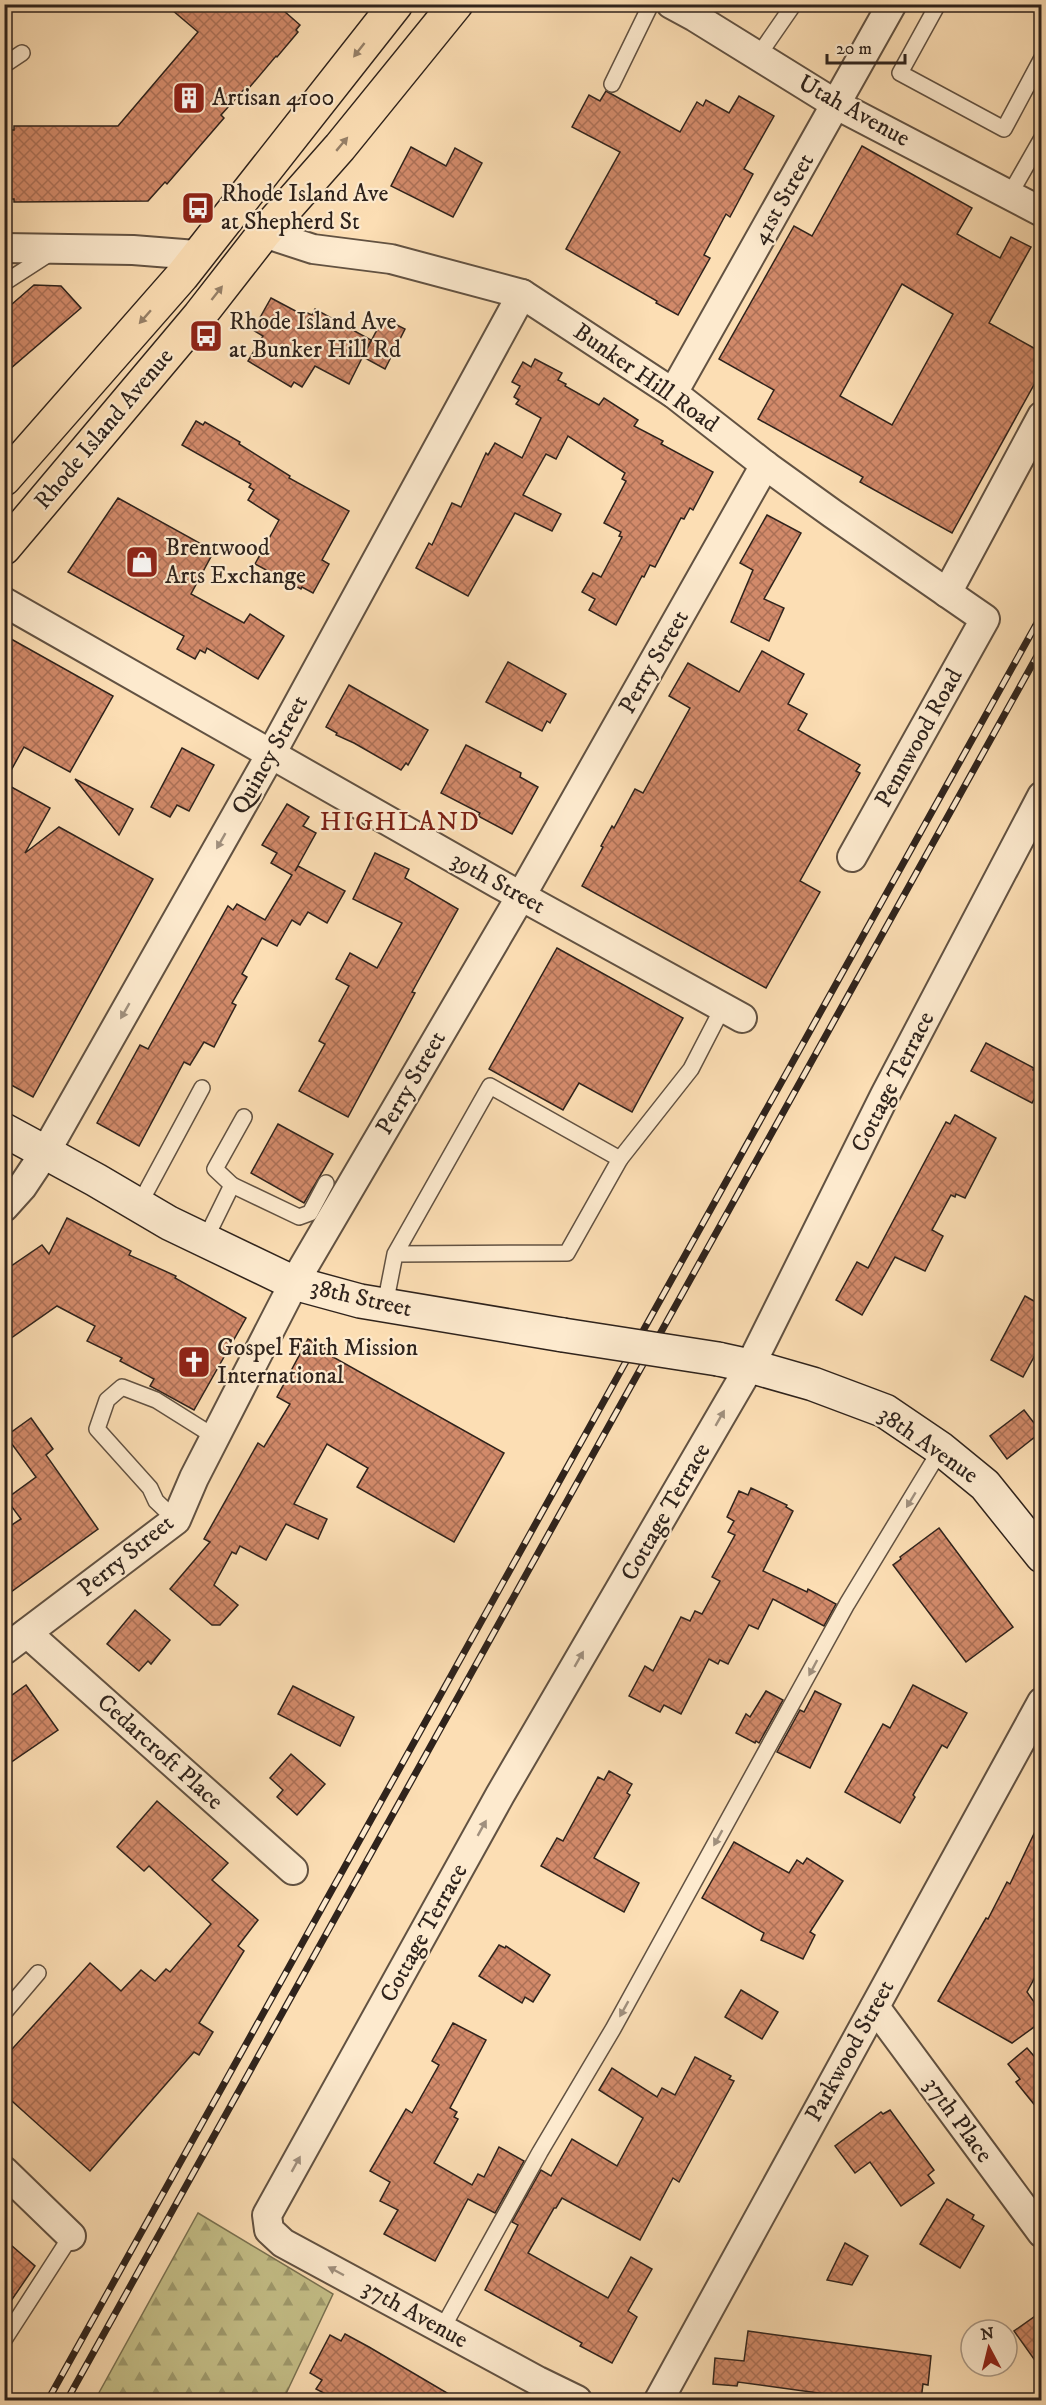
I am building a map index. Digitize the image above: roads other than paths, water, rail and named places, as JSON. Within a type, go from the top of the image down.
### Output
[{"type":"main road","name":"Rhode Island Avenue","points":[[4,479],[182,276],[196,255],[396,4]]},
{"type":"main road","name":"Rhode Island Avenue","points":[[4,548],[200,315],[264,233],[340,147],[456,4]]},
{"type":"main road","name":"38th Street","points":[[4,1131],[46,1152],[169,1223],[294,1283],[360,1301],[750,1366]]},
{"type":"main road","name":"38th Avenue","points":[[750,1366],[813,1384],[885,1411],[941,1449],[985,1485],[1041,1556]]},
{"type":"street","name":"Utah Avenue","points":[[671,4],[837,105],[1041,212]]},
{"type":"street","name":"41st Street","points":[[673,393],[892,4]]},
{"type":"street","name":"Bunker Hill Road","points":[[264,233],[313,249],[391,259],[522,294],[673,393],[765,465],[985,619]]},
{"type":"street","points":[[4,248],[196,255]]},
{"type":"street","name":"Quincy Street","points":[[4,1207],[22,1187],[46,1152],[271,754],[522,294]]},
{"type":"street","points":[[947,593],[1041,416]]},
{"type":"street","name":"Perry Street","points":[[4,1650],[176,1520],[215,1437],[294,1283],[521,896],[765,465]]},
{"type":"street","name":"39th Street","points":[[4,602],[521,896],[733,1013]]},
{"type":"street","name":"Pennwood Road","points":[[852,857],[985,619]]},
{"type":"street","name":"Cottage Terrace","points":[[267,2215],[500,1796],[750,1366],[885,1095],[1041,796]]},
{"type":"street","name":"Cedarcroft Place","points":[[27,1633],[293,1870]]},
{"type":"street","name":"Parkwood Street","points":[[659,2400],[1041,1702]]},
{"type":"street","name":"37th Place","points":[[875,2007],[1041,2233]]},
{"type":"street","points":[[4,2171],[71,2236]]},
{"type":"street","name":"37th Avenue","points":[[267,2215],[269,2230],[283,2243],[577,2400]]},
{"type":"lane","points":[[612,84],[651,4]]},
{"type":"lane","points":[[758,56],[794,4]]},
{"type":"lane","points":[[938,4],[900,73],[1004,129],[1041,58]]},
{"type":"lane","points":[[4,65],[22,53]]},
{"type":"lane","points":[[1010,194],[1036,159],[1041,138]]},
{"type":"lane","points":[[4,283],[58,249]]},
{"type":"lane","points":[[396,1254],[567,1253],[620,1159],[733,1013]]},
{"type":"lane","points":[[385,1305],[396,1254],[490,1086],[620,1159]]},
{"type":"lane","points":[[139,1205],[202,1088]]},
{"type":"lane","points":[[244,1117],[215,1169],[232,1185],[299,1216],[310,1214],[326,1183]]},
{"type":"lane","points":[[206,1240],[232,1185]]},
{"type":"lane","points":[[176,1520],[156,1501],[150,1488],[97,1429],[107,1401],[122,1387],[156,1400],[215,1437]]},
{"type":"lane","points":[[442,2329],[540,2152],[613,2029],[847,1604],[941,1449]]},
{"type":"lane","points":[[4,2013],[38,1973]]},
{"type":"lane","points":[[4,2340],[71,2236]]},
{"type":"railway","points":[[48,2400],[1042,614]]},
{"type":"railway","points":[[67,2400],[1042,647]]},
{"type":"place","name":"Artisan 4100","points":[[189,98]]},
{"type":"place","name":"Rhode Island Ave at Shepherd St","points":[[198,208]]},
{"type":"place","name":"Rhode Island Ave at Bunker Hill Rd","points":[[206,336]]},
{"type":"place","name":"Brentwood Arts Exchange","points":[[142,562]]},
{"type":"place","name":"Gospel Faith Mission International","points":[[194,1362]]},
{"type":"district","name":"HIGHLAND","points":[[400,822]]}]
